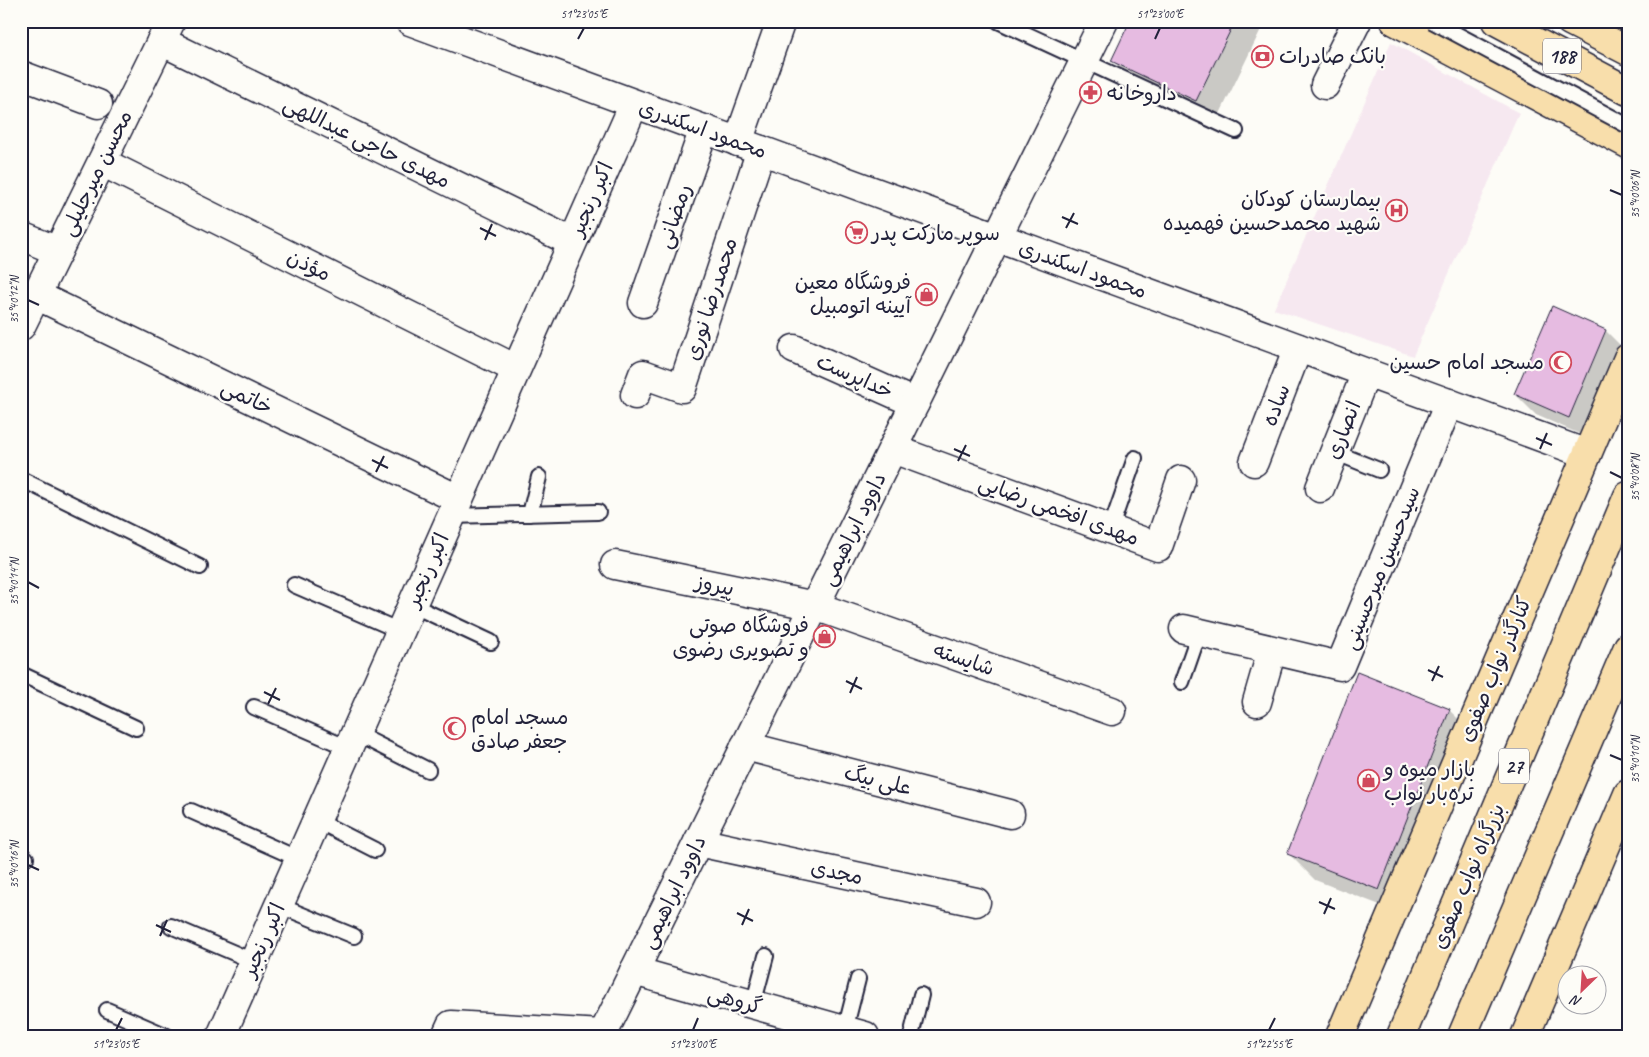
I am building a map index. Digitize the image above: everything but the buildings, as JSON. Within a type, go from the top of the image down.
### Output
[{"type":"main road","points":[[1395,21],[1628,144]]},
{"type":"main road","name":"188","points":[[1496,21],[1628,91]]},
{"type":"main road","points":[[1570,21],[1628,51]]},
{"type":"main road","name":"کنارگذر نواب صفوی","points":[[1340,1036],[1628,358]]},
{"type":"main road","name":"بزرگراه نواب صفوی","points":[[1402,1036],[1628,496]]},
{"type":"main road","points":[[1462,1036],[1628,647]]},
{"type":"main road","points":[[1525,1036],[1628,794]]},
{"type":"street","name":"محمود اسکندری","points":[[410,21],[1587,454]]},
{"type":"street","points":[[749,146],[781,21]]},
{"type":"street","name":"داوود ابراهیمی","points":[[602,1035],[1104,21]]},
{"type":"street","points":[[1325,85],[1357,21]]},
{"type":"street","name":"محسن میرجلیلی","points":[[21,326],[166,31]]},
{"type":"street","name":"مهدی حاجی عبداللهی","points":[[166,31],[572,242]]},
{"type":"street","points":[[21,75],[98,104]]},
{"type":"street","name":"اکبر رنجبر","points":[[220,1036],[634,104]]},
{"type":"street","name":"رمضانی","points":[[643,303],[704,129]]},
{"type":"street","name":"محمدرضا نوری","points":[[635,395],[643,374],[682,388],[749,146]]},
{"type":"street","name":"مؤذن","points":[[102,162],[516,369]]},
{"type":"street","points":[[21,236],[58,251]]},
{"type":"street","name":"خاتمی","points":[[36,295],[455,508]]},
{"type":"street","name":"ساده","points":[[1254,462],[1298,348]]},
{"type":"street","name":"خداپرست","points":[[794,349],[915,403]]},
{"type":"street","name":"انصاری","points":[[1320,488],[1366,373]]},
{"type":"street","name":"سیدحسین میرحسینی","points":[[1191,631],[1340,666],[1449,403]]},
{"type":"street","name":"مهدی افخمی رضایی","points":[[893,449],[1158,547],[1181,480]]},
{"type":"street","name":"پیروز","points":[[615,565],[815,606]]},
{"type":"street","name":"شایسته","points":[[815,606],[1112,711]]},
{"type":"street","points":[[1257,702],[1272,650]]},
{"type":"street","name":"علی بیگ","points":[[745,746],[1010,814]]},
{"type":"street","name":"مجدی","points":[[698,842],[976,902]]},
{"type":"street","name":"گروهی","points":[[634,971],[855,1033]]},
{"type":"street","points":[[446,1036],[451,1025],[602,1035]]},
{"type":"lane","points":[[998,21],[1236,131]]},
{"type":"lane","points":[[1432,21],[1628,126]]},
{"type":"lane","points":[[1334,452],[1379,470]]},
{"type":"lane","points":[[1110,530],[1135,458]]},
{"type":"lane","points":[[530,514],[539,478]]},
{"type":"lane","points":[[21,479],[200,567]]},
{"type":"lane","points":[[455,508],[530,514],[598,512]]},
{"type":"lane","points":[[294,585],[400,631]]},
{"type":"lane","points":[[412,605],[491,642]]},
{"type":"lane","points":[[1182,682],[1191,631]]},
{"type":"lane","points":[[21,674],[136,728]]},
{"type":"lane","points":[[254,708],[428,770]]},
{"type":"lane","points":[[191,811],[299,859]]},
{"type":"lane","points":[[316,820],[375,850]]},
{"type":"lane","points":[[278,905],[354,936]]},
{"type":"lane","points":[[171,926],[253,961]]},
{"type":"lane","points":[[753,1005],[766,956]]},
{"type":"lane","points":[[855,1033],[858,979]]},
{"type":"lane","points":[[911,1036],[920,995]]},
{"type":"lane","points":[[107,1010],[167,1036]]},
{"type":"shaded area","name":"بیمارستان کودکان شهید محمدحسین فهمیده","points":[[1391,42],[1519,113],[1413,356],[1274,309]]},
{"type":"green space","points":[[1598,21],[1628,21],[1628,35]]},
{"type":"place","name":"بانک صادرات","points":[[1263,56]]},
{"type":"place","name":"داروخانه","points":[[1091,93]]},
{"type":"place","name":"بیمارستان کودکان شهید محمدحسین فهمیده","points":[[1397,211]]},
{"type":"place","name":"سوپر مارکت پدر","points":[[856,233]]},
{"type":"place","name":"فروشگاه معین آیینه اتومبیل","points":[[927,294]]},
{"type":"place","name":"مسجد امام حسین","points":[[1560,362]]},
{"type":"place","name":"فروشگاه صوتی و تصویری رضوی","points":[[825,637]]},
{"type":"place","name":"مسجد امام جعفر صادق","points":[[455,729]]},
{"type":"place","name":"بازار میوه و تره‌بار نواب","points":[[1368,781]]}]
